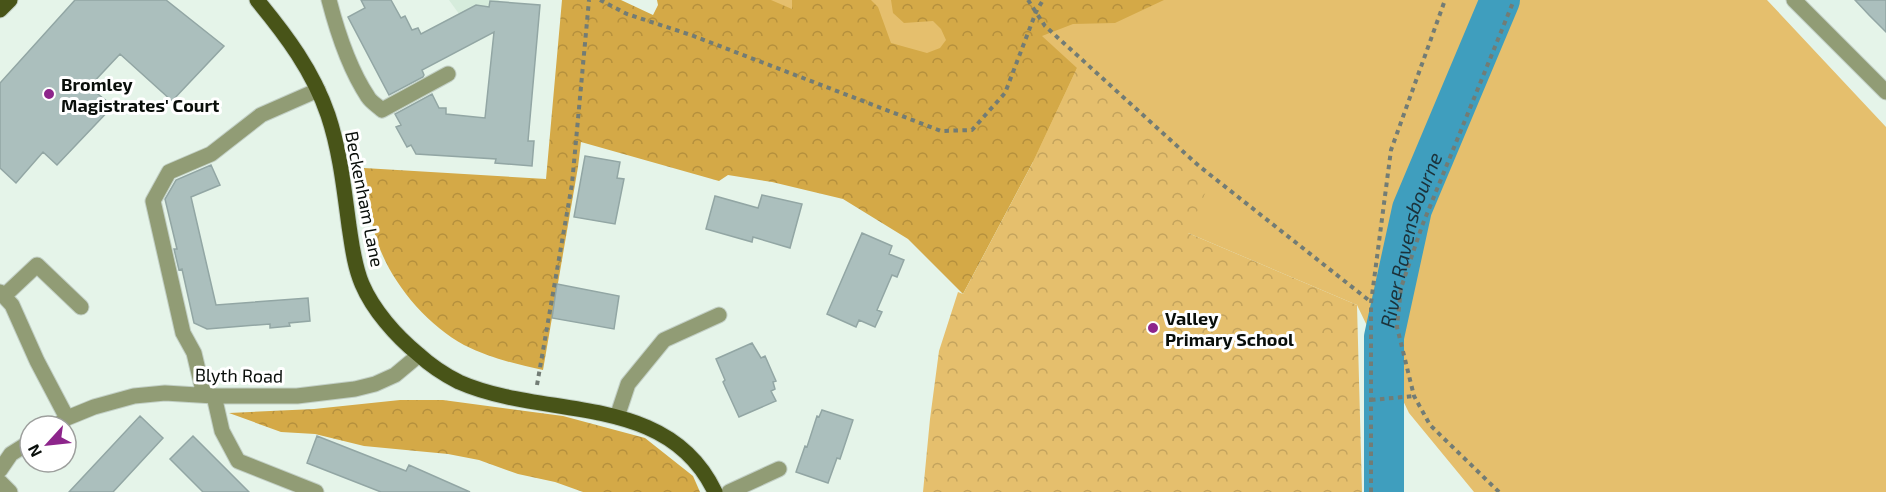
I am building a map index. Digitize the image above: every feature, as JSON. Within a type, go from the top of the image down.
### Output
[{"type":"main road","points":[[0,10],[10,0]]},
{"type":"main road","name":"Beckenham Lane","points":[[257,0],[295,48],[318,90],[337,148],[354,257],[363,285],[384,318],[419,355],[440,371],[460,382],[489,392],[617,417],[651,429],[694,458],[704,470],[715,492]]},
{"type":"street","points":[[329,0],[336,28],[346,53],[369,99],[382,110],[448,74]]},
{"type":"street","points":[[1794,0],[1886,92]]},
{"type":"street","points":[[316,492],[238,461],[222,430],[194,353],[183,333],[153,201],[169,172],[211,154],[261,115],[318,90]]},
{"type":"street","points":[[59,414],[12,304],[2,294],[37,265],[81,307]]},
{"type":"street","points":[[617,417],[628,384],[664,340],[719,315]]},
{"type":"street","name":"Blyth Road","points":[[78,415],[109,402],[134,396],[165,393],[209,396],[297,396],[355,389],[375,384],[394,375],[419,355]]},
{"type":"street","points":[[0,470],[11,454],[18,450]]},
{"type":"street","points":[[729,492],[779,469]]},
{"type":"street","points":[[0,482],[10,492]]},
{"type":"path","points":[[534,400],[572,184],[589,0]]},
{"type":"path","points":[[600,0],[627,14],[691,35],[941,131],[972,130],[1005,93],[1036,12],[1043,0]]},
{"type":"path","points":[[1028,0],[1045,26],[1199,166],[1371,303]]},
{"type":"path","points":[[1371,492],[1371,303],[1391,150],[1446,0]]},
{"type":"path","points":[[1499,492],[1430,425],[1414,396],[1397,327],[1401,288],[1422,226],[1514,0]]},
{"type":"path","points":[[1371,400],[1414,396]]},
{"type":"shaded area","points":[[449,0],[500,0],[462,18]]},
{"type":"green space","points":[[562,0],[621,0],[653,15],[658,5],[657,0],[771,0],[792,9],[792,0],[871,0],[878,7],[891,43],[927,53],[940,48],[946,40],[941,29],[933,21],[904,23],[893,13],[891,0],[1164,0],[1115,23],[1073,24],[1042,36],[1077,68],[1033,162],[963,294],[908,239],[843,199],[772,182],[728,175],[719,181],[581,142],[543,370],[473,350],[434,324],[408,297],[387,265],[374,231],[364,168],[546,179]]},
{"type":"green space","points":[[700,0],[1767,0],[1886,127],[1886,492],[1474,492],[1409,413],[1357,305],[1188,233],[1033,162]]},
{"type":"green space","name":"Valley Primary School","points":[[1077,68],[1210,182],[1188,233],[1357,305],[1362,492],[923,492],[939,351],[958,292],[963,294],[1033,162]]},
{"type":"green space","points":[[400,400],[443,400],[563,416],[645,438],[693,476],[700,492],[583,492],[555,482],[518,474],[479,460],[448,454],[364,446],[315,434],[281,432],[229,413],[314,409]]},
{"type":"building","name":"Bromley Magistrates' Court","points":[[75,0],[166,0],[224,46],[172,101],[120,54],[89,87],[113,106],[57,165],[43,152],[16,183],[0,168],[0,83]]},
{"type":"building","points":[[361,0],[391,0],[401,18],[405,16],[412,30],[418,28],[421,34],[476,5],[489,7],[490,1],[540,5],[528,141],[534,141],[532,166],[495,163],[496,159],[416,154],[411,145],[407,147],[396,127],[401,125],[395,114],[432,94],[439,108],[446,108],[446,114],[485,118],[494,32],[422,70],[423,77],[389,95],[348,17],[365,8]]},
{"type":"building","points":[[1855,0],[1886,0],[1886,32],[1869,15]]},
{"type":"building","points":[[585,156],[620,162],[617,178],[624,179],[615,224],[574,217]]},
{"type":"building","points":[[211,165],[220,185],[191,197],[216,305],[308,298],[310,321],[270,328],[270,324],[207,329],[194,323],[182,269],[179,270],[174,249],[177,249],[165,199],[176,180]]},
{"type":"building","points":[[762,195],[802,204],[790,248],[753,237],[752,242],[706,229],[715,196],[758,208]]},
{"type":"building","points":[[862,233],[892,246],[889,254],[904,260],[897,277],[892,275],[877,310],[882,312],[875,327],[859,320],[856,327],[827,314]]},
{"type":"building","points":[[557,284],[619,296],[614,329],[552,318]]},
{"type":"building","points":[[752,343],[761,358],[765,356],[776,381],[773,382],[775,389],[771,391],[776,401],[739,417],[723,382],[725,380],[716,359]]},
{"type":"building","points":[[822,410],[853,420],[840,459],[837,458],[828,483],[796,472],[817,416],[819,417]]},
{"type":"building","points":[[140,416],[163,438],[113,492],[69,492]]},
{"type":"building","points":[[193,436],[249,492],[203,492],[170,459]]},
{"type":"building","points":[[317,436],[406,471],[409,465],[470,492],[381,492],[307,463]]},
{"type":"waterway","name":"River Ravensbourne","points":[[1384,492],[1384,337],[1412,209],[1500,0]]},
{"type":"place","name":"Bromley Magistrates' Court","points":[[49,94]]},
{"type":"place","name":"Valley Primary School","points":[[1153,328]]}]
